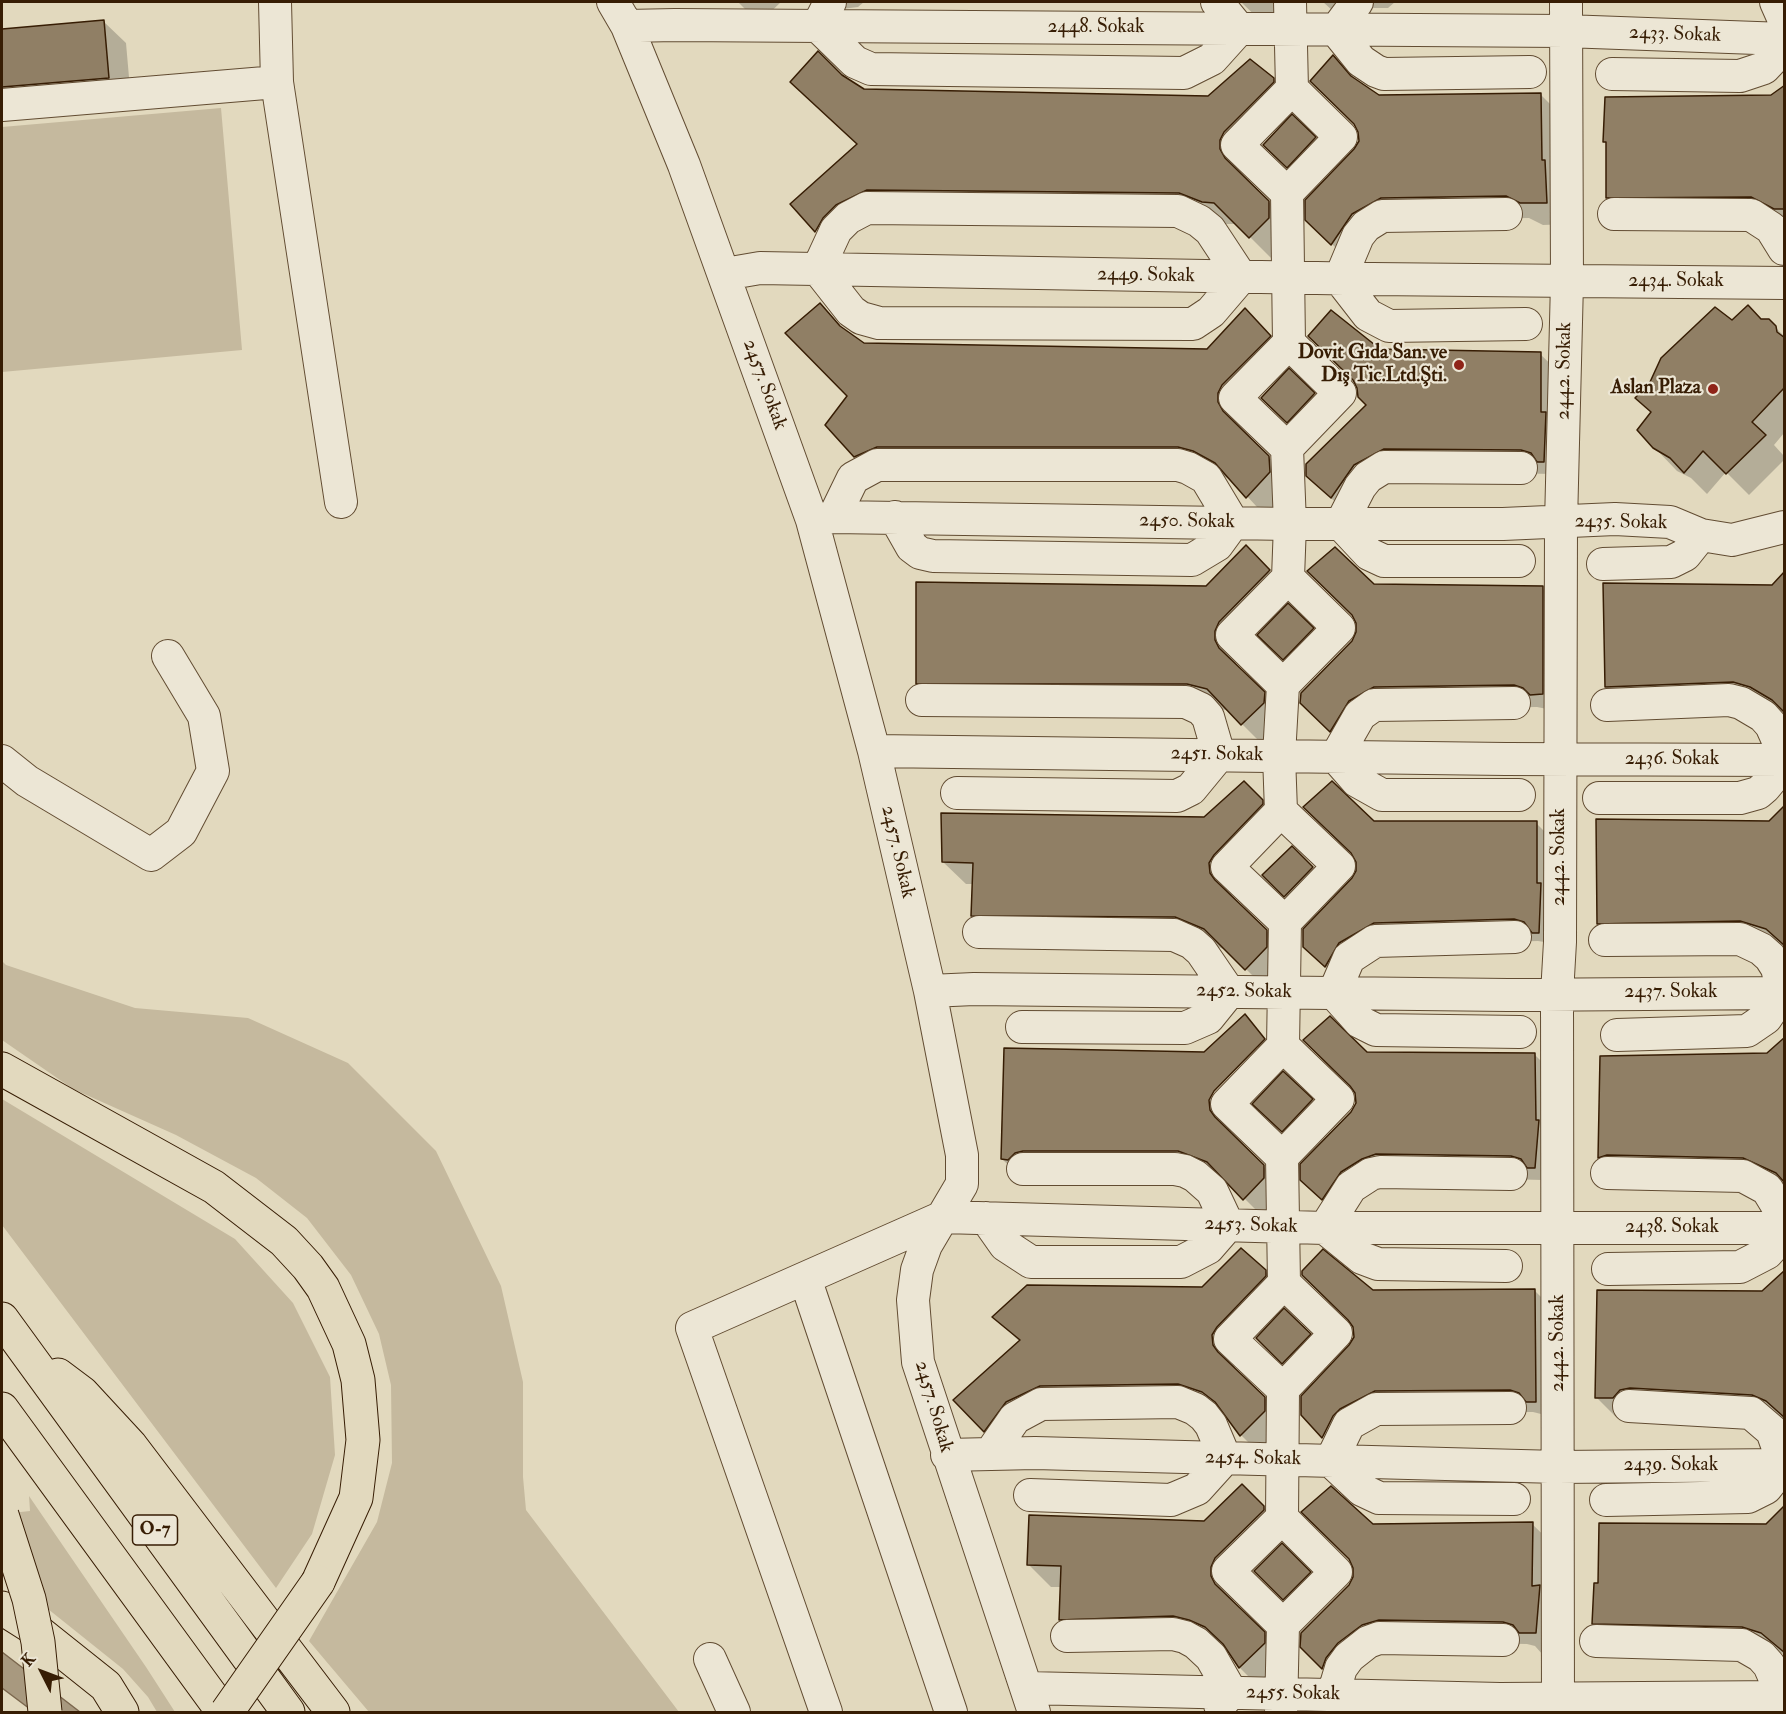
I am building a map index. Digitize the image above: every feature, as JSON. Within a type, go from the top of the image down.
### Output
[{"type":"main road","points":[[2,1069],[214,1187],[284,1241],[308,1267],[323,1288],[349,1344],[358,1380],[363,1440],[356,1498],[318,1582],[225,1713]]},
{"type":"main road","name":"O-7","points":[[2,1319],[288,1713]]},
{"type":"main road","points":[[22,1347],[82,1393],[131,1446],[333,1713]]},
{"type":"main road","name":"O-7","points":[[2,1409],[225,1713]]},
{"type":"main road","points":[[2,1515],[29,1599],[38,1642],[45,1713]]},
{"type":"main road","points":[[107,1550],[131,1608],[163,1664],[195,1713]]},
{"type":"main road","points":[[2,1608],[32,1627],[106,1686],[122,1713]]},
{"type":"street","points":[[275,2],[277,82],[341,502]]},
{"type":"street","points":[[824,14],[855,62],[871,69],[1184,73],[1212,59],[1239,29],[1217,2]]},
{"type":"street","points":[[1357,2],[1336,30],[1362,61],[1384,74],[1530,72]]},
{"type":"street","points":[[1776,2],[1785,20]]},
{"type":"street","name":"2448. Sokak","points":[[620,14],[824,14],[1239,29],[1291,15],[1336,30],[1565,16]]},
{"type":"street","name":"2457. Sokak","points":[[620,14],[684,165],[823,518],[930,991],[962,1155],[962,1184],[926,1245],[917,1270],[913,1300],[918,1362],[947,1455],[1031,1700]]},
{"type":"street","points":[[1287,193],[1341,137],[1292,89],[1291,15]]},
{"type":"street","name":"2433. Sokak","points":[[1565,16],[1785,39]]},
{"type":"street","name":"2442. Sokak","points":[[1558,1705],[1557,994],[1560,942],[1562,523],[1567,282],[1565,16]]},
{"type":"street","points":[[1612,75],[1740,76],[1764,68],[1785,47]]},
{"type":"street","points":[[2,105],[277,82]]},
{"type":"street","points":[[1283,685],[1232,635],[1288,578],[1290,524],[1287,448],[1235,398],[1288,343],[1290,278],[1287,193],[1237,145],[1292,89]]},
{"type":"street","points":[[867,208],[1178,211],[1199,221],[1210,230],[1241,277],[1219,305],[1192,324],[879,323],[861,318],[851,311],[818,269],[836,230],[848,218],[867,208]]},
{"type":"street","points":[[1506,214],[1383,216],[1366,226],[1358,236],[1340,279],[1368,315],[1389,326],[1526,324]]},
{"type":"street","points":[[1614,214],[1751,215],[1771,228],[1785,249]]},
{"type":"street","name":"2449. Sokak","points":[[725,274],[760,268],[1567,282]]},
{"type":"street","name":"2434. Sokak","points":[[1567,282],[1785,283]]},
{"type":"street","points":[[1287,448],[1340,393],[1288,343]]},
{"type":"street","points":[[823,518],[853,478],[860,472],[877,465],[1178,465],[1206,478],[1233,523]]},
{"type":"street","points":[[1519,561],[1384,561],[1369,554],[1341,524],[1360,487],[1368,477],[1384,467],[1521,468]]},
{"type":"street","name":"2450. Sokak","points":[[823,518],[895,517],[1290,524],[1562,523]]},
{"type":"street","name":"2435. Sokak","points":[[1562,523],[1615,519],[1670,522],[1701,536],[1732,540],[1785,527]]},
{"type":"street","points":[[1603,564],[1671,562],[1684,555],[1701,536]]},
{"type":"street","points":[[1283,1389],[1230,1339],[1284,1283],[1285,1227],[1282,1157],[1227,1104],[1283,1046],[1285,922],[1339,866],[1281,811],[1279,756],[1283,685],[1339,628],[1288,578]]},
{"type":"street","points":[[2,761],[27,781],[151,855],[182,832],[213,771],[204,716],[168,656]]},
{"type":"street","points":[[922,700],[1186,702],[1201,709],[1208,717],[1219,755],[1191,789],[1177,796],[957,793]]},
{"type":"street","points":[[1607,705],[1728,700],[1741,703],[1753,708],[1767,720],[1785,754]]},
{"type":"street","points":[[1514,703],[1374,705],[1360,715],[1336,757],[1358,781],[1382,795],[1519,795]]},
{"type":"street","name":"2451. Sokak","points":[[874,751],[1560,759]]},
{"type":"street","name":"2436. Sokak","points":[[1560,759],[1785,762]]},
{"type":"street","points":[[1599,798],[1740,798],[1758,793],[1766,787],[1785,762]]},
{"type":"street","points":[[1281,811],[1227,867],[1285,922]]},
{"type":"street","points":[[980,932],[1174,935],[1201,951],[1229,992],[1208,1018],[1185,1028],[1022,1026]]},
{"type":"street","points":[[1515,937],[1375,941],[1349,958],[1334,993],[1360,1022],[1376,1030],[1520,1032]]},
{"type":"street","points":[[1605,940],[1740,939],[1761,948],[1770,957],[1777,968],[1784,993],[1766,1018],[1747,1031],[1617,1035]]},
{"type":"street","name":"2452. Sokak","points":[[930,991],[974,989],[1557,994]]},
{"type":"street","name":"2437. Sokak","points":[[1557,994],[1784,993]]},
{"type":"street","points":[[1282,1157],[1338,1099],[1283,1046]]},
{"type":"street","points":[[986,1218],[1005,1245],[1031,1262],[1181,1262],[1200,1255],[1228,1225],[1212,1191],[1195,1176],[1185,1171],[1175,1169],[1023,1168]]},
{"type":"street","points":[[1506,1266],[1378,1264],[1362,1258],[1325,1228],[1351,1187],[1371,1174],[1380,1172],[1511,1174]]},
{"type":"street","points":[[1607,1173],[1743,1176],[1767,1189],[1785,1217]]},
{"type":"street","points":[[826,1713],[692,1328],[942,1217]]},
{"type":"street","name":"2453. Sokak","points":[[942,1217],[1325,1228],[1559,1229]]},
{"type":"street","name":"2438. Sokak","points":[[1559,1229],[1785,1228]]},
{"type":"street","points":[[1608,1269],[1740,1267],[1767,1253],[1785,1234]]},
{"type":"street","points":[[805,1278],[951,1713]]},
{"type":"street","points":[[1283,1625],[1228,1571],[1282,1518],[1283,1389],[1336,1333],[1284,1283]]},
{"type":"street","points":[[990,1454],[1015,1418],[1041,1404],[1178,1402],[1195,1409],[1204,1416],[1211,1425],[1225,1458],[1197,1489],[1172,1500],[1030,1495]]},
{"type":"street","points":[[1606,1500],[1748,1497],[1766,1488],[1784,1465],[1772,1431],[1751,1413],[1744,1410],[1629,1406]]},
{"type":"street","points":[[1510,1408],[1376,1409],[1349,1424],[1330,1461],[1362,1490],[1379,1498],[1514,1499]]},
{"type":"street","name":"2454. Sokak","points":[[947,1455],[1225,1458],[1558,1467]]},
{"type":"street","name":"2439. Sokak","points":[[1558,1467],[1784,1465]]},
{"type":"street","points":[[1281,1703],[1283,1625],[1336,1572],[1282,1518]]},
{"type":"street","points":[[1067,1636],[1173,1634],[1185,1637],[1196,1643],[1211,1657],[1222,1702]]},
{"type":"street","points":[[1340,1704],[1341,1668],[1358,1649],[1379,1638],[1503,1640]]},
{"type":"street","points":[[1596,1641],[1731,1642],[1742,1645],[1761,1656],[1769,1665],[1780,1702]]},
{"type":"street","points":[[710,1659],[734,1713]]},
{"type":"street","name":"2455. Sokak","points":[[1031,1700],[1558,1705],[1780,1702]]},
{"type":"shaded area","points":[[221,108],[242,350],[2,372],[2,127]]},
{"type":"shaded area","points":[[2,961],[6,965],[135,1008],[248,1018],[348,1063],[436,1151],[501,1286],[523,1382],[523,1477],[526,1510],[679,1712],[369,1712],[309,1641],[377,1522],[392,1463],[391,1385],[379,1334],[351,1275],[307,1218],[256,1178],[176,1135],[73,1089],[2,1040]]},
{"type":"shaded area","points":[[2,1099],[235,1239],[293,1303],[330,1377],[335,1455],[312,1534],[276,1588],[2,1225]]},
{"type":"shaded area","points":[[29,1496],[175,1712],[157,1712],[148,1697],[123,1669],[18,1585],[2,1576],[2,1514],[30,1511]]},
{"type":"shaded area","points":[[2,1652],[80,1712],[34,1712],[2,1688]]},
{"type":"building","points":[[104,20],[109,78],[2,87],[2,29]]},
{"type":"building","points":[[818,51],[842,75],[864,89],[1208,96],[1250,59],[1274,78],[1274,82],[1224,132],[1220,140],[1220,149],[1225,158],[1269,201],[1269,218],[1249,238],[1214,203],[1202,202],[1179,193],[867,190],[836,205],[823,218],[815,232],[790,204],[857,144],[790,82]]},
{"type":"building","points":[[1333,55],[1351,76],[1379,95],[1541,93],[1542,160],[1545,160],[1547,203],[1520,203],[1506,196],[1381,198],[1352,214],[1331,245],[1305,220],[1305,200],[1359,141],[1354,124],[1310,81]]},
{"type":"building","points":[[1785,85],[1785,209],[1774,209],[1751,197],[1606,198],[1606,142],[1603,142],[1605,97],[1771,95]]},
{"type":"building","points":[[1292,114],[1316,137],[1287,168],[1263,145]]},
{"type":"building","points":[[820,303],[840,326],[864,343],[1207,349],[1245,308],[1271,336],[1222,385],[1218,393],[1218,402],[1223,411],[1269,456],[1270,472],[1246,498],[1215,463],[1193,451],[1178,447],[877,447],[854,457],[825,425],[847,396],[785,333]]},
{"type":"building","name":"Aslan Plaza","points":[[1748,305],[1761,319],[1769,319],[1776,326],[1777,332],[1785,338],[1785,387],[1752,422],[1766,435],[1726,474],[1703,451],[1684,473],[1670,458],[1653,448],[1637,430],[1651,412],[1635,398],[1650,382],[1661,358],[1715,307],[1732,320]]},
{"type":"building","points":[[1331,310],[1380,349],[1541,352],[1541,412],[1546,412],[1544,462],[1537,462],[1531,453],[1521,450],[1384,449],[1354,465],[1331,498],[1306,476],[1306,464],[1366,405],[1358,397],[1353,380],[1308,336]]},
{"type":"building","points":[[1289,368],[1315,393],[1287,423],[1261,398]]},
{"type":"building","points":[[1246,545],[1270,570],[1219,622],[1215,631],[1215,640],[1219,648],[1265,692],[1264,703],[1241,725],[1207,689],[1187,684],[916,684],[916,582],[1206,586]]},
{"type":"building","points":[[1335,547],[1374,584],[1543,586],[1543,694],[1530,695],[1523,688],[1514,685],[1374,687],[1349,701],[1330,732],[1300,703],[1301,693],[1352,641],[1356,632],[1356,623],[1352,615],[1307,571]]},
{"type":"building","points":[[1785,571],[1785,713],[1772,700],[1750,687],[1733,682],[1605,687],[1603,583],[1772,585]]},
{"type":"building","points":[[1288,603],[1314,628],[1283,660],[1257,635]]},
{"type":"building","points":[[1244,781],[1263,800],[1263,804],[1209,863],[1210,873],[1215,880],[1267,930],[1267,947],[1245,970],[1204,929],[1175,917],[971,916],[973,863],[942,862],[941,813],[1204,817]]},
{"type":"building","points":[[1332,781],[1374,821],[1537,821],[1537,883],[1541,883],[1539,933],[1532,933],[1524,922],[1514,919],[1374,923],[1339,943],[1325,967],[1303,947],[1303,929],[1352,878],[1356,871],[1356,862],[1351,853],[1303,807]]},
{"type":"building","points":[[1785,805],[1785,946],[1766,929],[1740,921],[1597,924],[1596,819],[1769,821]]},
{"type":"building","points":[[1292,846],[1313,867],[1284,897],[1262,875]]},
{"type":"building","points":[[1245,1014],[1265,1039],[1214,1091],[1209,1100],[1210,1110],[1215,1117],[1264,1165],[1264,1178],[1243,1200],[1207,1162],[1178,1151],[1023,1151],[1015,1153],[1008,1160],[1001,1159],[1004,1048],[1204,1052]]},
{"type":"building","points":[[1330,1016],[1367,1052],[1535,1053],[1536,1120],[1539,1120],[1535,1168],[1527,1168],[1521,1159],[1511,1156],[1376,1154],[1362,1159],[1341,1172],[1322,1200],[1300,1180],[1300,1164],[1351,1112],[1356,1103],[1355,1093],[1350,1086],[1303,1040]]},
{"type":"building","points":[[1785,1037],[1785,1183],[1776,1173],[1743,1158],[1607,1155],[1598,1158],[1600,1056],[1767,1053]]},
{"type":"building","points":[[1283,1071],[1313,1099],[1282,1132],[1252,1104]]},
{"type":"building","points":[[1241,1248],[1266,1270],[1266,1276],[1212,1335],[1213,1345],[1218,1352],[1265,1397],[1265,1411],[1240,1436],[1215,1402],[1202,1392],[1178,1384],[1040,1386],[1006,1402],[984,1432],[953,1400],[1020,1340],[992,1317],[1027,1285],[1202,1287]]},
{"type":"building","points":[[1323,1249],[1373,1290],[1535,1289],[1536,1402],[1526,1402],[1519,1393],[1510,1390],[1375,1391],[1340,1409],[1333,1416],[1322,1438],[1301,1415],[1301,1396],[1354,1337],[1353,1327],[1348,1320],[1302,1275],[1302,1271]]},
{"type":"building","points":[[1785,1270],[1785,1418],[1766,1401],[1752,1395],[1630,1388],[1620,1390],[1613,1398],[1595,1398],[1597,1290],[1762,1291]]},
{"type":"building","points":[[1284,1308],[1311,1334],[1282,1364],[1256,1338]]},
{"type":"building","points":[[1242,1484],[1264,1506],[1264,1510],[1215,1558],[1211,1567],[1211,1576],[1215,1584],[1265,1632],[1265,1643],[1239,1668],[1223,1644],[1205,1627],[1189,1620],[1173,1616],[1059,1620],[1061,1566],[1027,1565],[1029,1515],[1204,1521]]},
{"type":"building","points":[[1331,1486],[1373,1524],[1533,1522],[1532,1586],[1540,1585],[1536,1633],[1519,1633],[1513,1625],[1503,1622],[1379,1620],[1362,1625],[1338,1643],[1326,1658],[1322,1669],[1300,1647],[1301,1633],[1349,1585],[1353,1577],[1353,1568],[1349,1559],[1301,1512]]},
{"type":"building","points":[[1785,1505],[1785,1653],[1761,1633],[1742,1627],[1592,1624],[1594,1583],[1598,1583],[1599,1523],[1766,1524]]},
{"type":"building","points":[[1282,1543],[1311,1572],[1283,1600],[1254,1571]]},
{"type":"place","name":"Dovit Gıda San. ve Dış Tic.Ltd.Şti.","points":[[1459,365]]},
{"type":"place","name":"Aslan Plaza","points":[[1713,389]]}]
